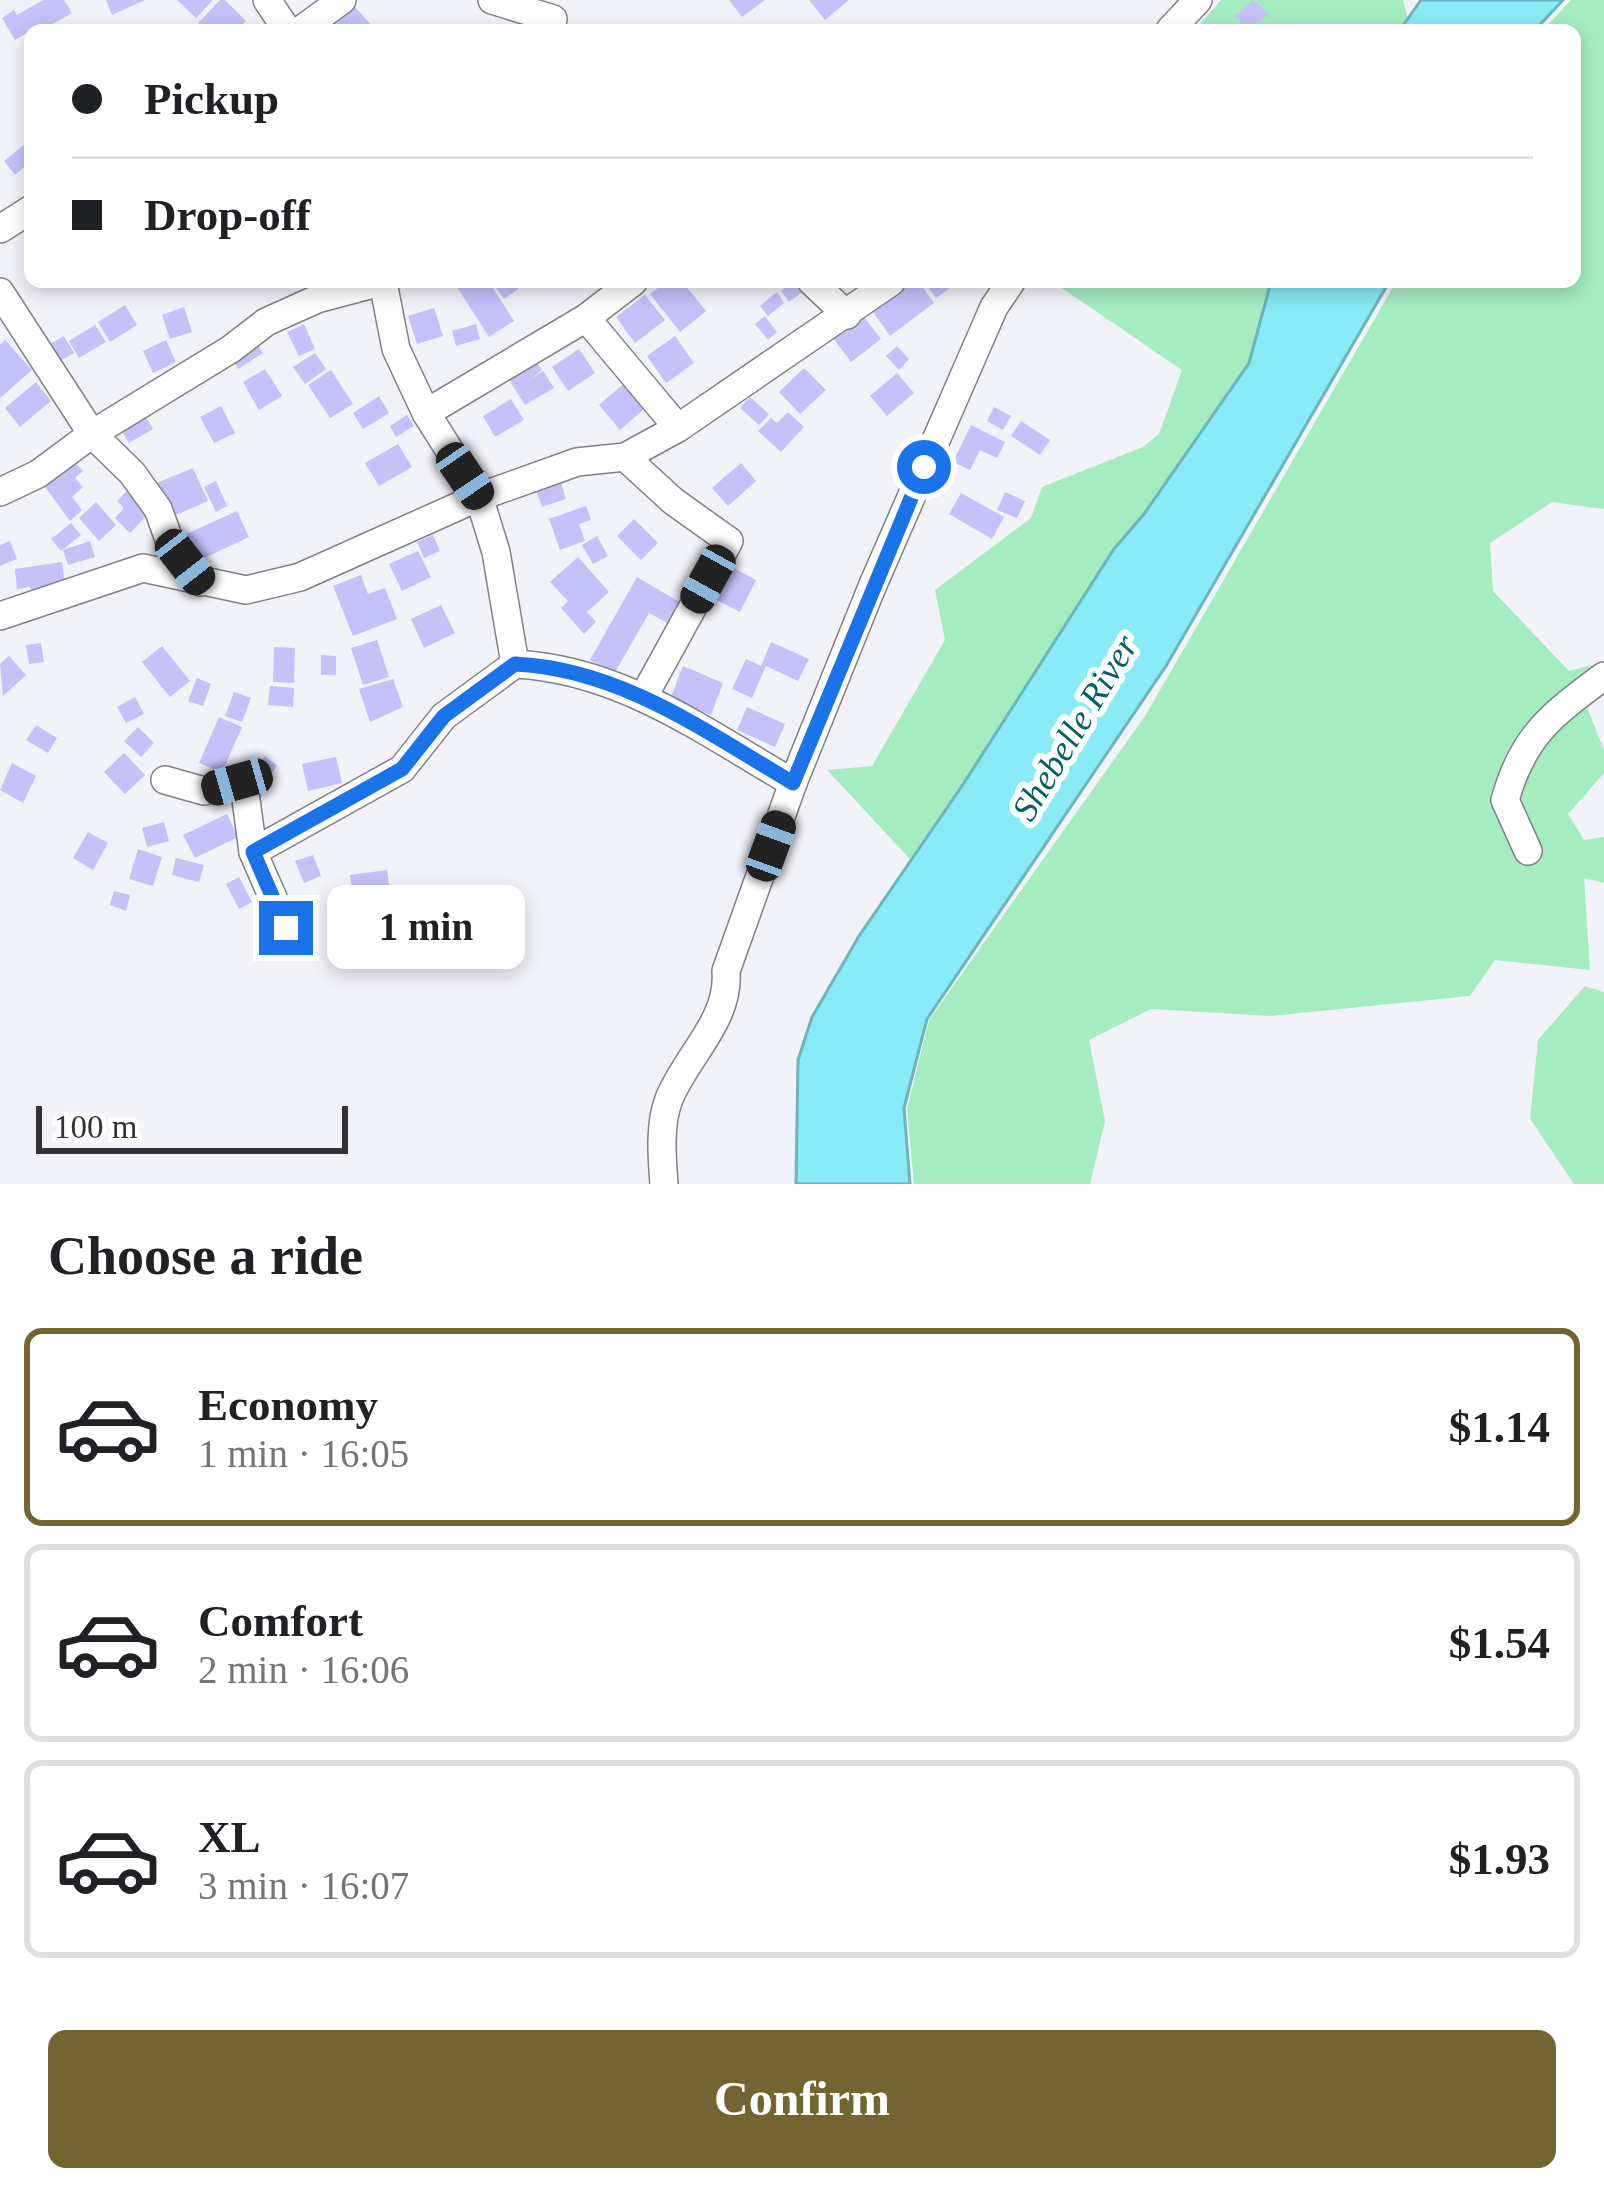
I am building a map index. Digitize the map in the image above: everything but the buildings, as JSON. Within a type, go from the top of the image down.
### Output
[{"type":"street","points":[[309,24],[342,0]]},
{"type":"street","points":[[492,0],[560,16]]},
{"type":"street","points":[[1176,24],[1198,0]]},
{"type":"street","points":[[0,492],[38,474],[266,322],[317,299],[359,288]]},
{"type":"street","points":[[383,288],[396,350],[426,412],[479,497],[496,552],[515,664]]},
{"type":"street","points":[[818,288],[847,315]]},
{"type":"street","points":[[0,616],[143,568],[246,590],[300,577],[479,497],[577,461],[625,457],[678,428],[883,288]]},
{"type":"street","points":[[664,1184],[668,1102],[728,996],[726,971],[793,783],[881,566],[1006,288]]},
{"type":"street","points":[[0,292],[92,434],[132,473],[158,508],[170,542],[201,582]]},
{"type":"street","points":[[426,412],[598,302],[678,428]]},
{"type":"street","points":[[625,457],[673,501],[729,541],[644,696]]},
{"type":"street","points":[[253,852],[402,769],[444,716],[515,664],[576,671],[644,696],[793,783]]},
{"type":"street","points":[[1528,851],[1505,800],[1509,786],[1536,731],[1604,676]]},
{"type":"street","points":[[165,780],[204,791],[237,782],[245,792],[253,852],[286,928]]},
{"type":"green space","points":[[1221,0],[1403,0],[1408,19],[1404,24],[1200,24]]},
{"type":"green space","points":[[1571,0],[1604,0],[1604,509],[1552,502],[1490,543],[1493,591],[1569,671],[1604,662],[1604,692],[1585,702],[1604,750],[1604,773],[1568,814],[1584,840],[1604,837],[1604,883],[1584,878],[1590,970],[1495,960],[1470,996],[1271,1016],[1151,1009],[1089,1040],[1105,1121],[1090,1184],[914,1184],[907,1109],[929,1020],[1145,716],[1393,288],[1581,288],[1581,24],[1549,24]]},
{"type":"green space","points":[[1062,288],[1269,288],[1249,363],[1144,514],[1114,549],[910,859],[827,770],[872,766],[945,640],[935,590],[1031,518],[1042,487],[1143,447],[1159,434],[1182,370]]},
{"type":"green space","points":[[1585,986],[1604,992],[1604,1184],[1574,1184],[1530,1119],[1538,1040]]},
{"type":"water","points":[[1421,0],[1563,0],[1541,24],[1404,24]]},
{"type":"water","name":"Shebelle River","points":[[1269,288],[1386,288],[1166,666],[927,1019],[904,1108],[910,1184],[796,1184],[798,1060],[812,1017],[859,936],[1114,549],[1144,514],[1249,363]]},
{"type":"route","points":[[286,928],[253,852],[402,769],[444,716],[515,664],[576,671],[644,696],[793,783],[924,467]]}]
